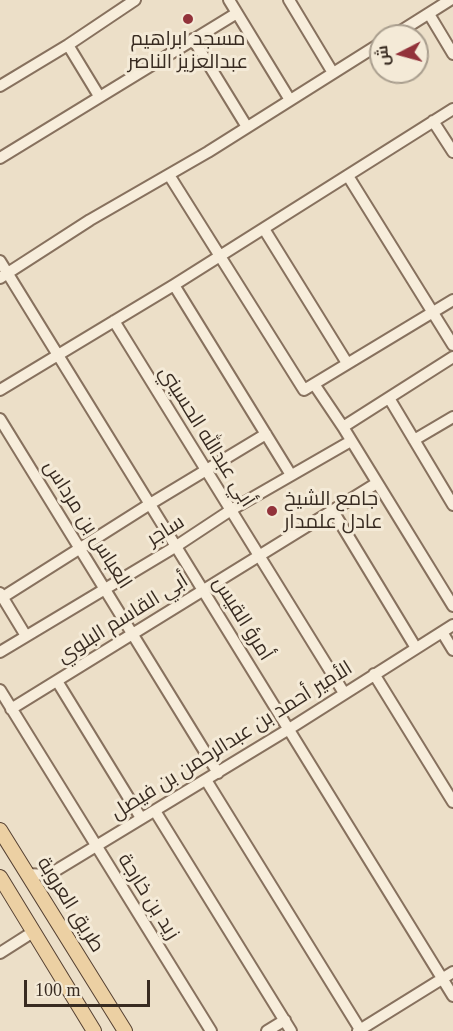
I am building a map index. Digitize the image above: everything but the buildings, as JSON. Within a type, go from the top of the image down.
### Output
[{"type":"main road","name":"طريق العروبة","points":[[0,830],[125,1031]]},
{"type":"main road","points":[[0,877],[94,1031]]},
{"type":"street","points":[[0,86],[68,45],[119,4],[135,0]]},
{"type":"street","points":[[229,0],[290,100]]},
{"type":"street","points":[[290,0],[333,73]]},
{"type":"street","points":[[413,24],[450,0]]},
{"type":"street","points":[[0,158],[237,13]]},
{"type":"street","points":[[429,14],[453,54]]},
{"type":"street","points":[[193,39],[247,127]]},
{"type":"street","points":[[68,45],[99,96]]},
{"type":"street","points":[[4,276],[90,220],[169,175],[369,51]]},
{"type":"street","points":[[0,390],[174,285],[453,109]]},
{"type":"street","points":[[434,121],[453,152]]},
{"type":"street","points":[[169,175],[309,387],[343,427],[453,606]]},
{"type":"street","points":[[348,176],[453,345]]},
{"type":"street","points":[[264,229],[347,363]]},
{"type":"street","name":"أمرؤ القيس","points":[[0,261],[4,276],[150,504],[453,996]]},
{"type":"street","points":[[174,285],[291,475]]},
{"type":"street","points":[[309,387],[453,300]]},
{"type":"street","name":"أبي عبدالله الحسيني","points":[[114,321],[344,693]]},
{"type":"street","points":[[343,427],[453,357]]},
{"type":"street","points":[[389,398],[453,505]]},
{"type":"street","points":[[414,440],[453,417]]},
{"type":"street","name":"العباس بن مرداس","points":[[0,419],[218,773]]},
{"type":"street","points":[[26,636],[1,595],[266,434]]},
{"type":"street","name":"ساجر","points":[[0,652],[231,510],[351,441]]},
{"type":"street","name":"أبي القاسم البلوي","points":[[11,709],[376,483]]},
{"type":"street","points":[[333,511],[416,648]]},
{"type":"street","name":"الأمير أحمد بن عبدالرحمن بن فيصل","points":[[27,874],[47,875],[96,847],[453,625]]},
{"type":"street","points":[[442,632],[453,650]]},
{"type":"street","points":[[374,674],[453,802]]},
{"type":"street","points":[[57,681],[141,819]]},
{"type":"street","name":"زيد بن خارجة","points":[[0,690],[211,1031]]},
{"type":"street","points":[[206,780],[360,1030],[453,972]]},
{"type":"street","points":[[154,811],[291,1031]]},
{"type":"street","points":[[0,952],[33,932]]},
{"type":"street","points":[[267,1031],[285,1020]]},
{"type":"place","name":"مسجد ابراهيم عبدالعزيز الناصر","points":[[188,19]]},
{"type":"place","name":"جامع الشيخ عادل علمدار","points":[[272,511]]}]
